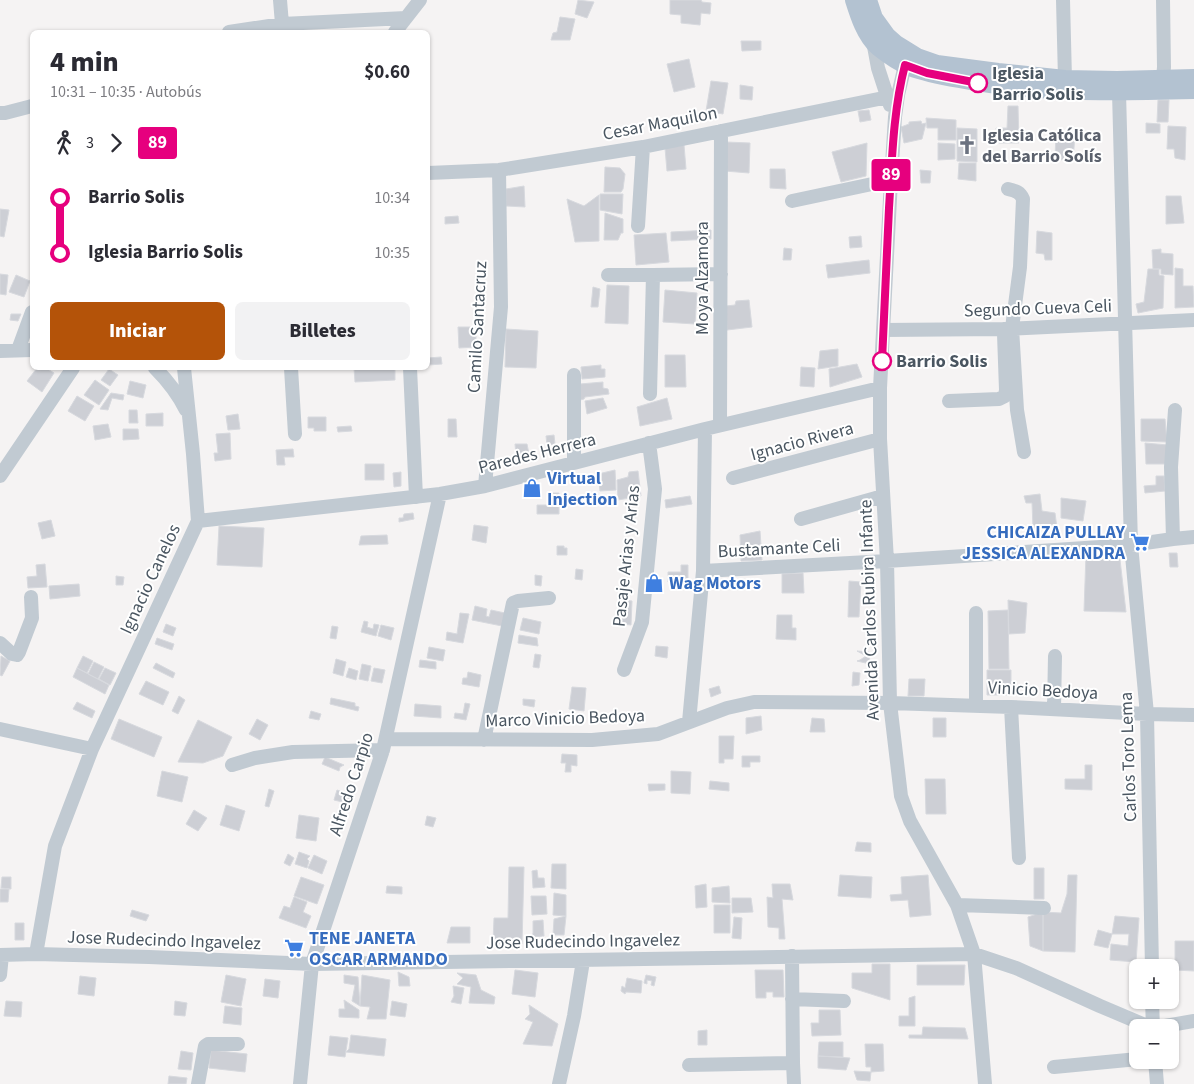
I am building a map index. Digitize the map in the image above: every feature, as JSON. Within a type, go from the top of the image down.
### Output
[{"type":"main road","points":[[854,0],[864,26],[878,36],[896,44],[904,57],[927,73],[978,83],[1046,90],[1118,86],[1163,79],[1194,78]]},
{"type":"main road","points":[[868,0],[878,36]]},
{"type":"main road","points":[[904,57],[917,57],[937,64],[1118,86],[1194,90]]},
{"type":"street","points":[[280,0],[282,24]]},
{"type":"street","points":[[397,30],[420,0]]},
{"type":"street","points":[[1063,0],[1065,79]]},
{"type":"street","points":[[1162,0],[1163,79]]},
{"type":"street","points":[[242,30],[282,24],[406,18]]},
{"type":"street","name":"Avenida Carlos Rubira Infante","points":[[878,36],[878,68],[892,96],[896,117],[880,388],[880,439],[887,561],[890,703],[901,796],[910,821],[957,905],[974,954],[985,1084]]},
{"type":"street","points":[[892,96],[904,57]]},
{"type":"street","points":[[1118,86],[1125,324]]},
{"type":"street","name":"Cesar Maquilon","points":[[430,173],[500,170],[643,147],[892,96]]},
{"type":"street","points":[[0,113],[30,107]]},
{"type":"street","name":"Moya Alzamora","points":[[720,425],[721,131]]},
{"type":"street","points":[[638,226],[643,147]]},
{"type":"street","name":"Camilo Santacruz","points":[[485,486],[501,308],[500,170]]},
{"type":"street","points":[[792,201],[891,180]]},
{"type":"street","points":[[949,401],[999,399],[1005,396],[1008,329],[1020,267],[1023,200],[1021,194],[1017,191],[1008,189]]},
{"type":"street","points":[[608,275],[720,274]]},
{"type":"street","points":[[650,394],[653,275]]},
{"type":"street","points":[[18,350],[30,317]]},
{"type":"street","name":"Segundo Cueva Celi","points":[[883,330],[1008,329],[1194,320]]},
{"type":"street","name":"Carlos Toro Lema","points":[[1125,324],[1131,545],[1147,714],[1152,959]]},
{"type":"street","points":[[1008,329],[1017,410],[1024,452]]},
{"type":"street","points":[[0,350],[30,350]]},
{"type":"street","points":[[0,476],[72,370]]},
{"type":"street","name":"Ignacio Canelos","points":[[156,370],[173,388],[188,416]]},
{"type":"street","name":"Ignacio Canelos","points":[[36,954],[55,846],[92,749],[198,521],[184,370]]},
{"type":"street","points":[[291,370],[295,434]]},
{"type":"street","points":[[410,370],[416,497]]},
{"type":"street","points":[[574,374],[574,463]]},
{"type":"street","name":"Paredes Herrera","points":[[198,521],[416,497],[485,486],[720,425],[880,388]]},
{"type":"street","points":[[1173,539],[1171,467],[1175,410]]},
{"type":"street","points":[[689,722],[703,571],[705,429]]},
{"type":"street","name":"Ignacio Rivera","points":[[734,478],[880,439]]},
{"type":"street","name":"Pasaje Arias y Arias","points":[[624,670],[642,622],[655,489],[649,443]]},
{"type":"street","name":"Alfredo Carpio","points":[[300,1084],[312,964],[385,745],[440,494]]},
{"type":"street","points":[[801,519],[883,496]]},
{"type":"street","name":"Bustamante Celi","points":[[703,571],[1131,545],[1194,538]]},
{"type":"street","points":[[0,643],[12,654],[16,655],[20,652],[32,618],[31,597]]},
{"type":"street","points":[[484,740],[512,603],[549,598]]},
{"type":"street","points":[[976,613],[976,706]]},
{"type":"street","points":[[1054,709],[1055,656]]},
{"type":"street","name":"Marco Vinicio Bedoya","points":[[232,765],[255,758],[293,752],[385,745],[484,740],[592,740],[658,734],[727,708],[754,702],[890,703]]},
{"type":"street","name":"Vinicio Bedoya","points":[[890,703],[1194,715]]},
{"type":"street","points":[[1011,707],[1019,858]]},
{"type":"street","points":[[0,729],[92,749]]},
{"type":"street","points":[[957,905],[1044,908]]},
{"type":"street","name":"Jose Rudecindo Ingavelez","points":[[1,955],[149,957],[312,964],[974,954],[1016,968],[1131,1019]]},
{"type":"street","points":[[0,975],[1,955]]},
{"type":"street","points":[[792,956],[794,1084]]},
{"type":"street","points":[[559,1084],[574,1016],[583,961]]},
{"type":"street","points":[[792,999],[844,1001]]},
{"type":"street","points":[[1179,1024],[1194,1021]]},
{"type":"street","points":[[198,1084],[205,1046],[208,1044],[238,1044]]},
{"type":"street","points":[[1054,1067],[1129,1060]]},
{"type":"street","points":[[689,1065],[793,1063]]},
{"type":"street","points":[[1156,1069],[1157,1084]]},
{"type":"building","points":[[578,0],[594,2],[587,18],[575,14]]},
{"type":"building","points":[[670,0],[701,0],[702,2],[711,3],[710,14],[701,13],[700,25],[681,23],[681,15],[670,14]]},
{"type":"building","points":[[560,17],[575,19],[570,40],[551,40],[553,33],[557,32]]},
{"type":"building","points":[[741,41],[761,41],[761,50],[742,51]]},
{"type":"building","points":[[689,59],[695,87],[674,92],[667,64]]},
{"type":"building","points":[[711,81],[728,83],[723,114],[706,111]]},
{"type":"building","points":[[740,85],[753,87],[752,100],[740,99]]},
{"type":"building","points":[[1158,100],[1169,100],[1168,122],[1157,122]]},
{"type":"building","points":[[1008,106],[1018,106],[1019,143],[999,143],[996,128],[1007,128]]},
{"type":"building","points":[[869,110],[871,120],[860,122],[858,111]]},
{"type":"building","points":[[926,118],[956,120],[956,140],[938,140],[938,128],[927,128]]},
{"type":"building","points":[[921,121],[922,124],[926,123],[922,139],[904,143],[901,127],[909,124],[909,122]]},
{"type":"building","points":[[1146,123],[1160,124],[1160,133],[1146,133]]},
{"type":"building","points":[[1168,126],[1186,127],[1185,160],[1175,158],[1174,149],[1167,149]]},
{"type":"building","name":"Iglesia Católica del Barrio Solís","points":[[957,128],[977,129],[977,162],[957,161]]},
{"type":"building","points":[[1056,132],[1075,134],[1073,161],[1055,159]]},
{"type":"building","points":[[726,142],[750,143],[749,173],[725,171]]},
{"type":"building","points":[[867,143],[866,176],[841,182],[832,152]]},
{"type":"building","points":[[938,143],[955,144],[955,159],[938,160]]},
{"type":"building","points":[[684,145],[686,169],[667,171],[665,148]]},
{"type":"building","points":[[959,163],[976,163],[976,181],[958,179]]},
{"type":"building","points":[[605,167],[620,168],[625,174],[621,192],[604,192]]},
{"type":"building","points":[[770,169],[785,169],[786,189],[770,188]]},
{"type":"building","points":[[920,170],[931,171],[930,183],[921,183]]},
{"type":"building","points":[[524,186],[525,207],[506,206],[506,189]]},
{"type":"building","points":[[600,194],[623,194],[622,214],[600,210]]},
{"type":"building","points":[[599,195],[599,241],[575,242],[567,199],[584,206]]},
{"type":"building","points":[[1166,196],[1181,196],[1184,223],[1166,224]]},
{"type":"building","points":[[0,209],[9,210],[4,237],[0,236]]},
{"type":"building","points":[[605,213],[623,219],[623,233],[621,233],[618,240],[604,240]]},
{"type":"building","points":[[458,216],[459,223],[445,224],[445,217]]},
{"type":"building","points":[[711,230],[711,239],[671,241],[671,232]]},
{"type":"building","points":[[1037,231],[1052,233],[1052,260],[1045,260],[1044,254],[1036,253]]},
{"type":"building","points":[[666,233],[669,262],[636,265],[634,235]]},
{"type":"building","points":[[861,236],[862,247],[850,248],[849,237]]},
{"type":"building","points":[[784,248],[792,249],[791,260],[783,260]]},
{"type":"building","points":[[1161,249],[1161,253],[1173,254],[1173,275],[1161,274],[1161,269],[1153,269],[1152,250]]},
{"type":"building","points":[[869,260],[870,273],[828,278],[826,265]]},
{"type":"building","points":[[1175,268],[1183,269],[1183,286],[1193,286],[1194,307],[1175,308]]},
{"type":"building","points":[[1148,269],[1159,269],[1159,275],[1164,276],[1163,308],[1138,313],[1136,304],[1144,302]]},
{"type":"building","points":[[0,274],[8,275],[6,295],[0,294]]},
{"type":"building","points":[[16,275],[30,281],[24,297],[9,292]]},
{"type":"building","points":[[607,285],[629,286],[628,324],[605,323]]},
{"type":"building","points":[[593,287],[600,289],[598,307],[591,307]]},
{"type":"building","points":[[665,290],[697,293],[695,324],[663,322]]},
{"type":"building","points":[[749,300],[752,327],[727,330],[726,306],[735,305],[736,301]]},
{"type":"building","points":[[11,314],[21,314],[18,321],[10,320]]},
{"type":"building","points":[[458,327],[476,327],[476,347],[459,348]]},
{"type":"building","points":[[506,329],[538,331],[536,368],[505,367]]},
{"type":"building","points":[[838,349],[838,366],[818,369],[820,351]]},
{"type":"building","points":[[665,355],[685,355],[686,387],[665,387]]},
{"type":"building","points":[[441,357],[442,364],[430,365],[430,358]]},
{"type":"building","points":[[857,364],[862,377],[830,387],[829,369]]},
{"type":"building","points":[[601,365],[601,369],[605,369],[605,377],[582,379],[581,367]]},
{"type":"building","points":[[801,367],[815,368],[814,387],[800,386]]},
{"type":"building","points":[[35,370],[49,370],[54,373],[42,392],[27,381]]},
{"type":"building","points":[[108,370],[118,375],[110,386],[101,380]]},
{"type":"building","points":[[354,370],[395,370],[395,380],[355,382]]},
{"type":"building","points":[[95,380],[109,390],[99,405],[84,395]]},
{"type":"building","points":[[130,381],[146,385],[143,398],[127,394]]},
{"type":"building","points":[[603,382],[603,388],[608,389],[609,394],[585,397],[580,400],[580,384]]},
{"type":"building","points":[[111,393],[124,395],[123,400],[112,398],[108,410],[100,409]]},
{"type":"building","points":[[77,396],[94,406],[85,421],[68,411]]},
{"type":"building","points":[[603,398],[607,408],[587,414],[585,401]]},
{"type":"building","points":[[667,398],[672,419],[640,426],[637,407]]},
{"type":"building","points":[[129,410],[137,410],[138,423],[129,423]]},
{"type":"building","points":[[163,413],[163,426],[146,426],[146,414]]},
{"type":"building","points":[[238,414],[240,429],[228,430],[226,416]]},
{"type":"building","points":[[308,417],[326,417],[326,431],[314,431],[314,428],[308,428]]},
{"type":"building","points":[[448,419],[456,419],[457,437],[448,437]]},
{"type":"building","points":[[1141,419],[1165,419],[1167,442],[1141,441]]},
{"type":"building","points":[[108,424],[111,437],[95,440],[93,426]]},
{"type":"building","points":[[351,426],[352,431],[338,432],[337,427]]},
{"type":"building","points":[[123,429],[138,429],[139,439],[123,440]]},
{"type":"building","points":[[230,433],[231,459],[215,461],[214,453],[218,453],[216,434]]},
{"type":"building","points":[[554,435],[555,444],[547,445],[546,436]]},
{"type":"building","points":[[1145,443],[1168,445],[1168,464],[1146,464]]},
{"type":"building","points":[[515,444],[527,444],[529,454],[516,455]]},
{"type":"building","points":[[293,449],[294,457],[284,457],[285,465],[277,465],[276,450]]},
{"type":"building","points":[[365,464],[384,464],[384,480],[365,480]]},
{"type":"building","points":[[615,470],[616,490],[600,491],[598,474]]},
{"type":"building","points":[[638,471],[641,496],[618,500],[617,480],[628,477],[629,472]]},
{"type":"building","points":[[401,472],[401,486],[394,487],[393,473]]},
{"type":"building","points":[[1156,476],[1164,476],[1165,491],[1145,493],[1144,486],[1156,485]]},
{"type":"building","points":[[549,493],[559,493],[559,514],[537,514],[537,505],[550,505]]},
{"type":"building","points":[[1040,494],[1042,511],[1055,513],[1057,528],[1033,528],[1032,503],[1026,503],[1024,496]]},
{"type":"building","points":[[690,496],[692,504],[666,508],[665,500]]},
{"type":"building","points":[[1061,498],[1086,501],[1083,521],[1061,518]]},
{"type":"building","points":[[413,513],[414,519],[399,522],[399,518],[403,518],[404,514]]},
{"type":"building","points":[[51,520],[55,536],[42,539],[38,523]]},
{"type":"building","points":[[474,525],[488,527],[486,543],[472,540]]},
{"type":"building","points":[[219,526],[264,528],[262,567],[217,565]]},
{"type":"building","points":[[760,531],[762,560],[741,561],[740,535]]},
{"type":"building","points":[[387,535],[388,544],[359,545],[361,536]]},
{"type":"building","points":[[557,546],[567,548],[567,555],[557,555]]},
{"type":"building","points":[[1119,551],[1126,612],[1084,611],[1086,554]]},
{"type":"building","points":[[1169,553],[1177,553],[1178,567],[1170,567]]},
{"type":"building","points":[[45,564],[47,587],[28,588],[27,577],[37,576],[36,565]]},
{"type":"building","points":[[681,565],[688,565],[688,582],[668,582],[668,572],[681,572]]},
{"type":"building","points":[[576,569],[583,570],[582,580],[575,579]]},
{"type":"building","points":[[803,573],[804,593],[782,593],[782,574]]},
{"type":"building","points":[[535,575],[542,576],[541,586],[535,585]]},
{"type":"building","points":[[116,576],[124,577],[123,585],[116,585]]},
{"type":"building","points":[[849,581],[861,582],[859,617],[848,617]]},
{"type":"building","points":[[79,584],[80,596],[50,599],[49,586]]},
{"type":"building","points":[[622,600],[632,601],[631,625],[621,624]]},
{"type":"building","points":[[1008,600],[1027,603],[1025,633],[1009,634]]},
{"type":"building","points":[[475,606],[487,609],[486,616],[489,617],[491,610],[505,613],[502,626],[472,620]]},
{"type":"building","points":[[1008,610],[1009,669],[989,669],[988,611]]},
{"type":"building","points":[[460,613],[469,614],[463,643],[446,640],[447,632],[457,634]]},
{"type":"building","points":[[777,615],[792,615],[792,628],[796,628],[796,640],[776,639]]},
{"type":"building","points":[[523,618],[541,622],[539,634],[520,630]]},
{"type":"building","points":[[364,621],[368,622],[367,627],[373,629],[374,624],[379,625],[376,636],[361,632]]},
{"type":"building","points":[[166,624],[176,628],[173,636],[163,632]]},
{"type":"building","points":[[381,625],[394,628],[391,640],[378,636]]},
{"type":"building","points":[[332,626],[338,627],[336,639],[330,638]]},
{"type":"building","points":[[519,635],[537,638],[538,646],[518,643]]},
{"type":"building","points":[[157,638],[174,644],[172,650],[155,644]]},
{"type":"building","points":[[656,646],[668,647],[667,658],[655,656]]},
{"type":"building","points":[[429,647],[445,650],[443,661],[427,658]]},
{"type":"building","points":[[857,651],[869,652],[870,664],[857,661],[866,656]]},
{"type":"building","points":[[535,654],[541,655],[539,668],[533,667]]},
{"type":"building","points":[[1,656],[10,661],[2,676],[0,675]]},
{"type":"building","points":[[83,656],[93,661],[87,673],[77,668]]},
{"type":"building","points":[[336,659],[346,662],[343,676],[333,673]]},
{"type":"building","points":[[420,660],[436,662],[436,669],[419,667]]},
{"type":"building","points":[[94,662],[104,667],[98,679],[88,674]]},
{"type":"building","points":[[156,663],[175,673],[173,678],[153,668]]},
{"type":"building","points":[[362,664],[371,666],[368,681],[359,679]]},
{"type":"building","points":[[77,668],[109,685],[105,694],[73,677]]},
{"type":"building","points":[[105,668],[116,673],[110,685],[99,679]]},
{"type":"building","points":[[349,668],[358,671],[356,680],[346,677]]},
{"type":"building","points":[[374,668],[385,670],[382,683],[371,681]]},
{"type":"building","points":[[987,670],[1011,670],[1011,695],[987,695]]},
{"type":"building","points":[[468,672],[481,675],[479,687],[462,684],[463,678],[467,678]]},
{"type":"building","points":[[853,672],[860,673],[859,685],[852,686]]},
{"type":"building","points":[[909,679],[925,679],[924,696],[908,696]]},
{"type":"building","points":[[146,681],[169,692],[163,705],[139,694]]},
{"type":"building","points":[[719,686],[721,693],[711,697],[709,689]]},
{"type":"building","points":[[572,687],[586,688],[584,711],[569,709]]},
{"type":"building","points":[[179,696],[185,700],[178,714],[172,711]]},
{"type":"building","points":[[331,698],[355,703],[355,706],[359,707],[358,711],[330,704]]},
{"type":"building","points":[[523,699],[535,700],[534,707],[523,705]]},
{"type":"building","points":[[77,702],[95,711],[92,718],[73,709]]},
{"type":"building","points":[[465,703],[470,704],[466,720],[454,718],[455,713],[463,714]]},
{"type":"building","points":[[415,704],[441,706],[441,718],[414,716]]},
{"type":"building","points":[[311,711],[321,714],[319,720],[309,718]]},
{"type":"building","points":[[761,716],[762,730],[746,734],[746,718]]},
{"type":"building","points":[[812,718],[824,719],[825,732],[810,732]]},
{"type":"building","points":[[933,718],[946,718],[946,737],[933,737]]},
{"type":"building","points":[[119,719],[162,737],[154,757],[111,739]]},
{"type":"building","points":[[257,719],[268,725],[260,740],[249,734]]},
{"type":"building","points":[[198,720],[232,737],[223,756],[203,763],[178,762]]},
{"type":"building","points":[[719,736],[734,736],[733,759],[724,759],[724,763],[719,763]]},
{"type":"building","points":[[562,754],[577,755],[577,766],[571,765],[571,772],[565,772],[566,763],[561,763]]},
{"type":"building","points":[[742,756],[760,756],[760,762],[750,762],[750,767],[742,767]]},
{"type":"building","points":[[325,757],[344,765],[340,767],[339,771],[322,764]]},
{"type":"building","points":[[1085,765],[1092,765],[1092,790],[1065,789],[1065,779],[1085,779]]},
{"type":"building","points":[[162,771],[188,777],[182,802],[157,796]]},
{"type":"building","points":[[671,771],[691,772],[690,794],[671,793]]},
{"type":"building","points":[[925,779],[945,779],[946,814],[926,814]]},
{"type":"building","points":[[710,781],[729,783],[729,791],[709,789]]},
{"type":"building","points":[[648,784],[665,784],[665,790],[649,791]]},
{"type":"building","points":[[269,789],[274,791],[269,807],[265,806]]},
{"type":"building","points":[[337,790],[353,795],[351,804],[334,800]]},
{"type":"building","points":[[226,805],[245,811],[239,831],[220,825]]},
{"type":"building","points":[[194,810],[207,818],[198,831],[186,824]]},
{"type":"building","points":[[299,815],[319,818],[316,841],[296,838]]},
{"type":"building","points":[[427,816],[436,818],[433,827],[425,825]]},
{"type":"building","points":[[857,842],[871,843],[871,852],[855,851]]},
{"type":"building","points":[[299,852],[310,856],[307,859],[309,861],[307,868],[295,864]]},
{"type":"building","points":[[288,854],[294,858],[290,866],[284,863]]},
{"type":"building","points":[[314,855],[327,861],[322,874],[308,868]]},
{"type":"building","points":[[552,864],[566,864],[566,889],[551,888]]},
{"type":"building","points":[[509,867],[524,867],[522,944],[493,943],[494,918],[508,918]]},
{"type":"building","points":[[1034,868],[1044,868],[1044,899],[1034,899]]},
{"type":"building","points":[[537,870],[538,878],[544,878],[545,887],[533,888],[532,871]]},
{"type":"building","points":[[840,875],[872,877],[871,898],[838,896]]},
{"type":"building","points":[[928,875],[931,915],[910,917],[908,900],[891,901],[890,895],[902,894],[901,877]]},
{"type":"building","points":[[1068,875],[1077,875],[1075,952],[1043,951],[1043,912],[1061,913],[1067,894]]},
{"type":"building","points":[[2,877],[11,877],[11,889],[1,888]]},
{"type":"building","points":[[301,877],[324,885],[317,904],[294,896]]},
{"type":"building","points":[[706,884],[707,907],[696,908],[695,886]]},
{"type":"building","points":[[772,884],[790,884],[793,900],[782,899],[785,939],[779,939],[779,928],[768,927],[767,897],[773,898]]},
{"type":"building","points":[[387,886],[402,887],[402,894],[386,893]]},
{"type":"building","points":[[729,886],[730,903],[712,902],[712,888]]},
{"type":"building","points":[[0,889],[9,889],[8,902],[0,902]]},
{"type":"building","points":[[554,893],[566,895],[566,916],[553,915]]},
{"type":"building","points":[[531,896],[546,896],[547,914],[532,915]]},
{"type":"building","points":[[294,897],[307,902],[303,912],[311,916],[306,928],[279,918],[284,906],[290,908]]},
{"type":"building","points":[[732,898],[751,898],[753,912],[732,913]]},
{"type":"building","points":[[714,905],[730,905],[730,933],[714,933]]},
{"type":"building","points":[[132,910],[149,915],[146,921],[130,916]]},
{"type":"building","points":[[1043,912],[1043,951],[1030,946],[1028,917]]},
{"type":"building","points":[[566,916],[564,935],[553,935],[554,919]]},
{"type":"building","points":[[1115,916],[1139,918],[1136,959],[1129,959],[1129,961],[1110,960],[1111,944],[1128,946],[1129,934],[1112,934]]},
{"type":"building","points":[[734,917],[742,918],[741,939],[732,938]]},
{"type":"building","points":[[543,920],[544,936],[532,937],[533,921]]},
{"type":"building","points":[[15,923],[24,923],[24,940],[15,940]]},
{"type":"building","points":[[451,927],[470,927],[470,943],[447,943]]},
{"type":"building","points":[[1098,930],[1112,934],[1108,948],[1094,945]]},
{"type":"building","points":[[1175,941],[1194,941],[1194,971],[1179,970],[1179,959],[1175,959]]},
{"type":"building","points":[[872,964],[890,964],[890,1000],[852,988],[852,973],[872,973]]},
{"type":"building","points":[[917,965],[965,965],[964,985],[917,985]]},
{"type":"building","points":[[515,970],[538,973],[535,997],[512,994]]},
{"type":"building","points":[[755,970],[783,970],[784,997],[773,997],[773,992],[766,992],[766,998],[756,998]]},
{"type":"building","points":[[398,972],[409,977],[410,986],[399,986]]},
{"type":"building","points":[[457,973],[476,975],[481,990],[495,997],[494,1004],[469,1003],[471,987],[457,984],[463,978]]},
{"type":"building","points":[[226,975],[246,979],[241,1006],[221,1002]]},
{"type":"building","points":[[344,975],[358,977],[360,1006],[352,1001],[355,985],[344,983]]},
{"type":"building","points":[[362,975],[390,980],[386,1019],[367,1019],[370,1007],[360,1006]]},
{"type":"building","points":[[646,975],[656,977],[654,986],[651,985],[652,981],[647,980],[647,984],[644,983]]},
{"type":"building","points":[[80,976],[96,978],[94,996],[78,994]]},
{"type":"building","points":[[627,978],[642,981],[641,993],[626,992],[625,994],[621,991],[622,986],[625,988]]},
{"type":"building","points":[[265,979],[280,981],[278,998],[263,996]]},
{"type":"building","points":[[453,986],[464,988],[461,1004],[451,1002],[454,996]]},
{"type":"building","points":[[915,996],[915,1026],[899,1026],[899,1016],[909,1016],[909,998]]},
{"type":"building","points":[[344,1000],[359,1010],[359,1018],[339,1017],[339,1009],[345,1009]]},
{"type":"building","points":[[6,1001],[22,1002],[21,1017],[4,1016]]},
{"type":"building","points":[[175,1001],[187,1003],[185,1016],[174,1015]]},
{"type":"building","points":[[392,1001],[407,1004],[405,1017],[390,1015]]},
{"type":"building","points":[[529,1005],[558,1024],[552,1046],[523,1044],[533,1022],[525,1019],[530,1014]]},
{"type":"building","points":[[225,1006],[242,1008],[241,1025],[223,1023]]},
{"type":"building","points":[[819,1010],[840,1010],[841,1035],[812,1036],[811,1023],[819,1023]]},
{"type":"building","points":[[923,1027],[965,1028],[968,1039],[909,1038],[909,1035],[922,1035]]},
{"type":"building","points":[[707,1030],[707,1045],[698,1045],[698,1031]]},
{"type":"building","points":[[351,1035],[386,1039],[384,1056],[346,1052],[349,1049]]},
{"type":"building","points":[[330,1036],[348,1038],[345,1057],[328,1055]]},
{"type":"building","points":[[819,1042],[843,1042],[843,1057],[818,1056]]},
{"type":"building","points":[[865,1044],[883,1044],[884,1071],[871,1072],[871,1067],[866,1067]]},
{"type":"building","points":[[211,1050],[247,1054],[245,1072],[209,1068]]},
{"type":"building","points":[[181,1051],[193,1053],[191,1070],[178,1069]]},
{"type":"building","points":[[818,1056],[850,1058],[846,1070],[818,1068]]},
{"type":"building","points":[[854,1071],[871,1072],[870,1081],[857,1080]]},
{"type":"building","points":[[169,1076],[187,1078],[186,1084],[168,1084]]},
{"type":"bus line","name":"89","points":[[882,361],[894,133],[898,95],[905,65],[927,73],[978,83]]},
{"type":"place","name":"Iglesia Barrio Solis","points":[[978,83]]},
{"type":"place","name":"Iglesia Católica del Barrio Solís","points":[[967,145]]},
{"type":"place","name":"Barrio Solis","points":[[882,361]]},
{"type":"place","name":"Virtual Injection","points":[[532,488]]},
{"type":"place","name":"CHICAIZA PULLAY JESSICA ALEXANDRA","points":[[1140,542]]},
{"type":"place","name":"Wag Motors","points":[[654,583]]},
{"type":"place","name":"TENE JANETA OSCAR ARMANDO","points":[[294,948]]}]
